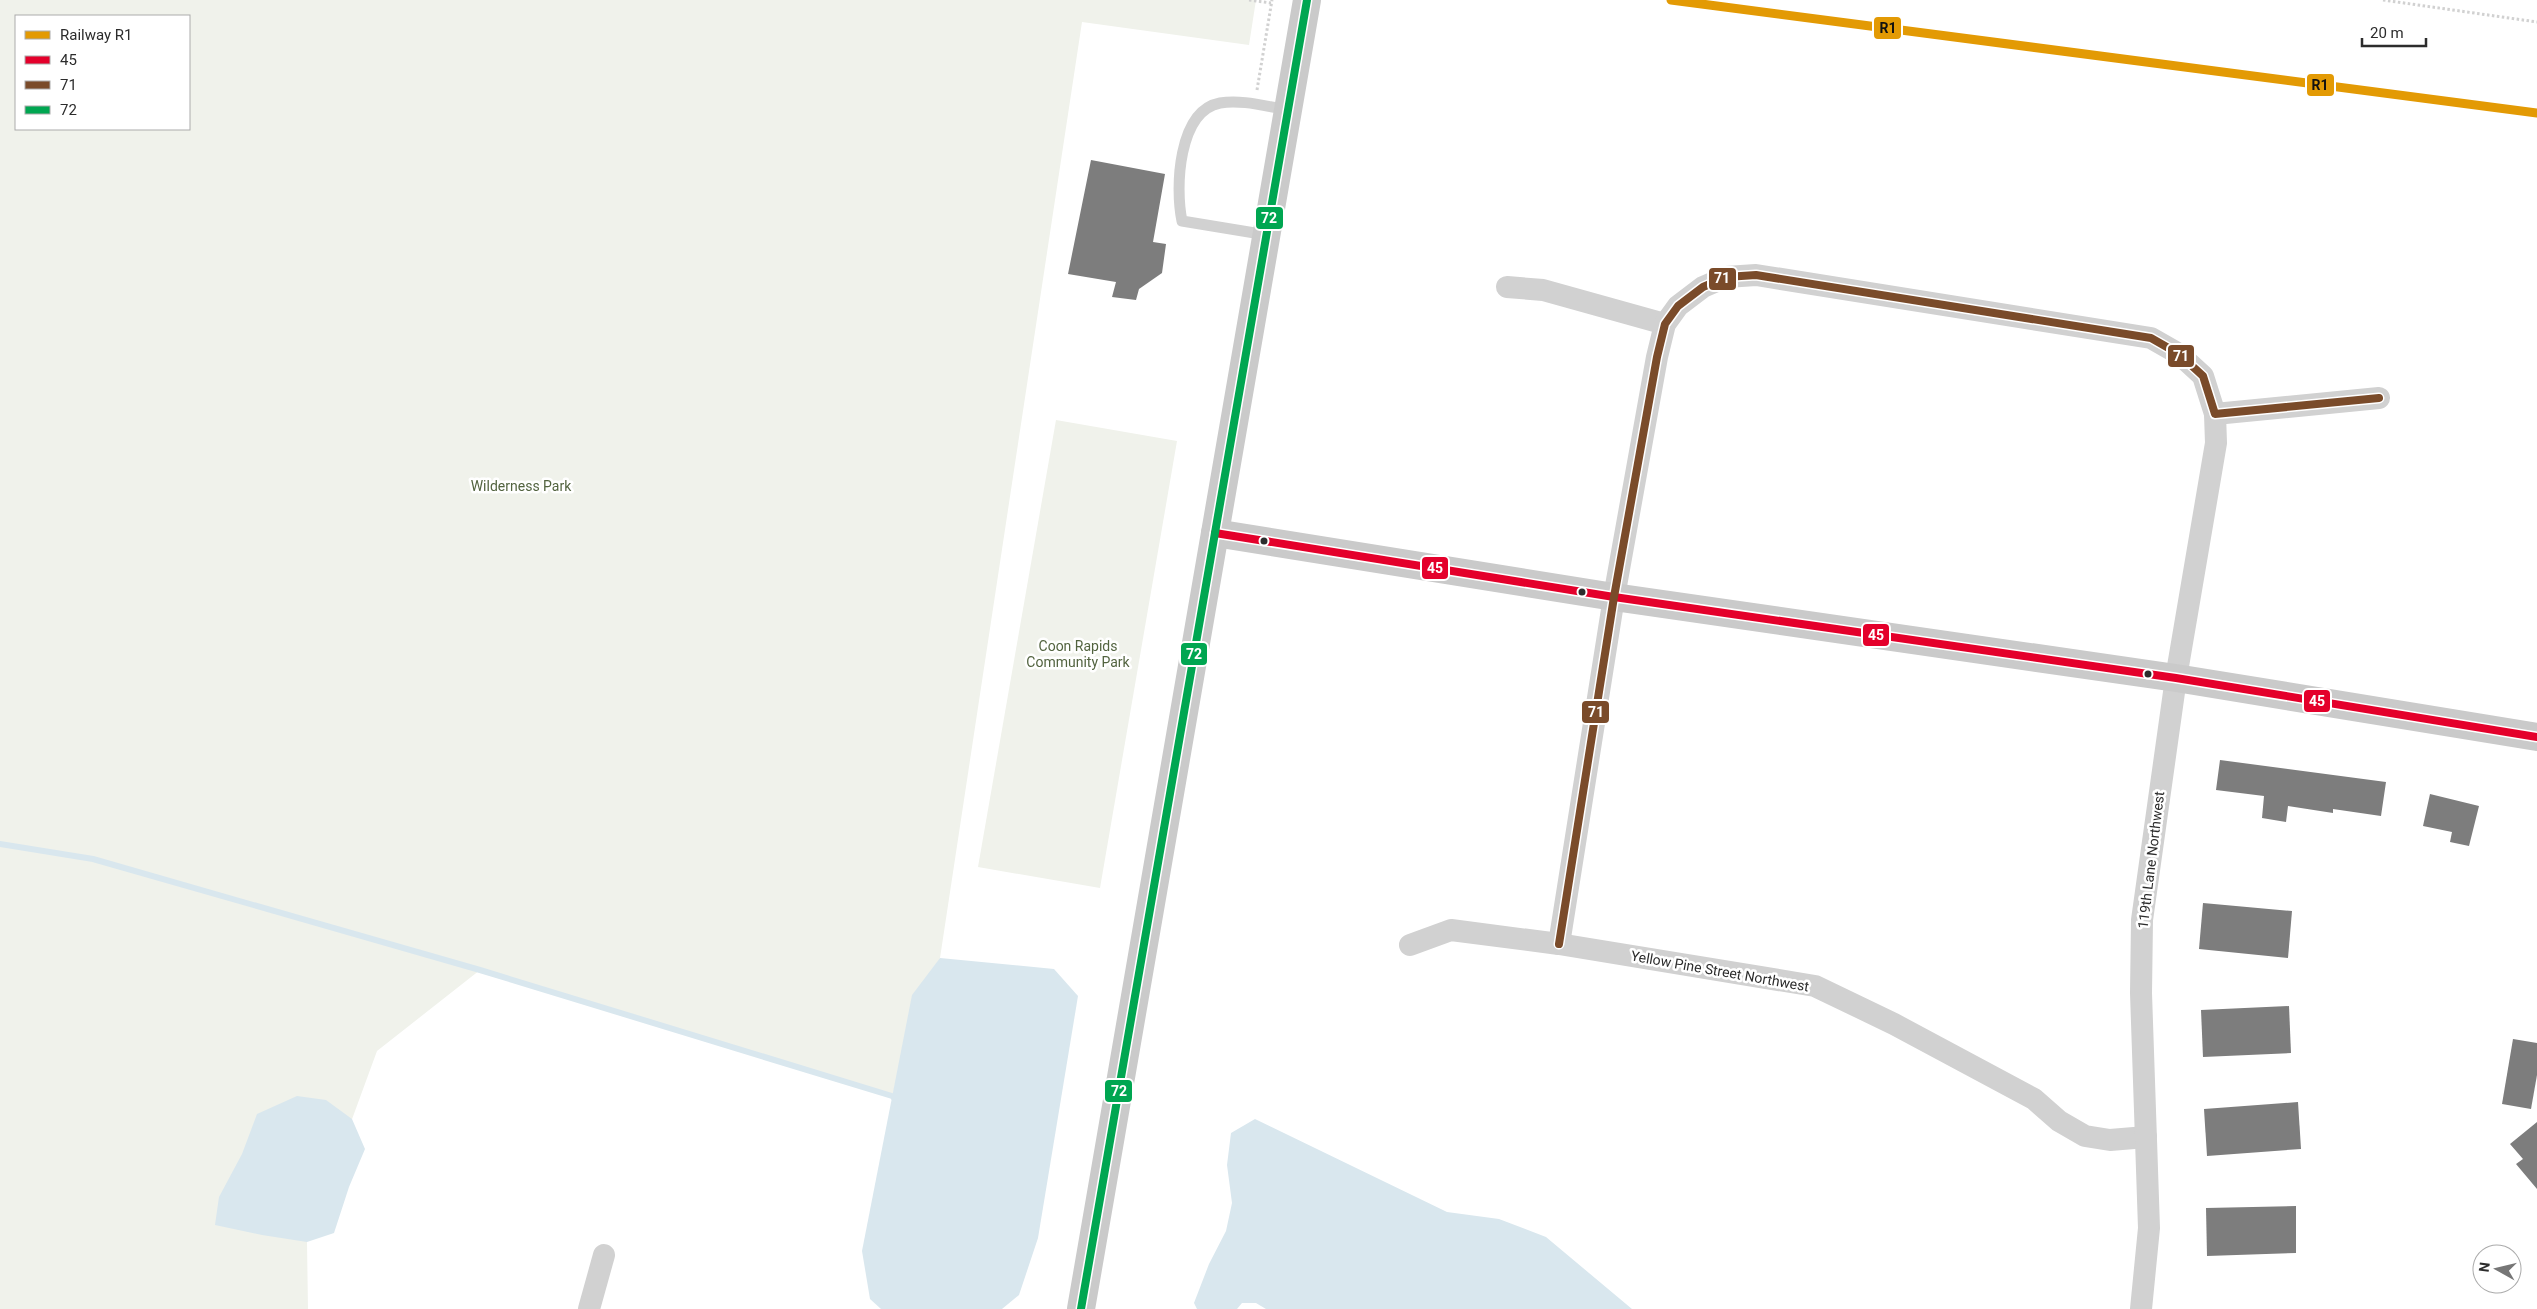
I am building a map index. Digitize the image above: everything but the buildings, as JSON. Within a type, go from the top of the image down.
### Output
[{"type":"street","points":[[1081,1309],[1268,236],[1307,0]]},
{"type":"street","name":"119th Lane Northwest","points":[[1665,324],[1678,306],[1703,287],[1726,277],[1756,276],[2151,338],[2179,354],[2203,376],[2215,414],[2216,442],[2176,678],[2142,920],[2141,993],[2149,1228],[2141,1309]]},
{"type":"street","points":[[1507,286],[1543,290],[1665,324],[1656,357],[1614,597],[1559,944]]},
{"type":"street","points":[[2215,414],[2379,398]]},
{"type":"street","points":[[1215,533],[1614,597],[2176,678],[2537,737]]},
{"type":"street","name":"Yellow Pine Street Northwest","points":[[1410,945],[1450,930],[1559,944],[1815,986],[1894,1024],[2034,1099],[2059,1121],[2085,1136],[2110,1140],[2146,1137]]},
{"type":"street","points":[[589,1309],[604,1256]]},
{"type":"lane","points":[[1268,236],[1182,221],[1178,202],[1187,132],[1194,119],[1219,103],[1233,102],[1289,110]]},
{"type":"path","points":[[1249,0],[1272,1],[1257,91]]},
{"type":"path","points":[[2383,0],[2537,22]]},
{"type":"green space","name":"Wilderness Park","points":[[0,0],[1256,0],[1249,45],[1082,22],[940,958],[892,1096],[480,970],[377,1051],[307,1242],[308,1309],[0,1309]]},
{"type":"green space","name":"Coon Rapids Community Park","points":[[1056,420],[1177,441],[1100,888],[978,867]]},
{"type":"shaded area","points":[[940,958],[1054,969],[1078,996],[1038,1238],[1019,1295],[1002,1309],[881,1309],[870,1299],[862,1251],[912,995]]},
{"type":"shaded area","points":[[297,1096],[326,1100],[352,1119],[365,1149],[349,1187],[334,1233],[307,1242],[215,1225],[219,1197],[242,1154],[257,1114]]},
{"type":"shaded area","points":[[1255,1119],[1447,1212],[1499,1219],[1546,1237],[1632,1309],[1266,1309],[1256,1303],[1242,1303],[1237,1309],[1197,1309],[1194,1303],[1209,1264],[1226,1231],[1232,1203],[1227,1165],[1231,1133]]},
{"type":"waterway","points":[[0,844],[93,859],[480,970],[892,1096],[898,1102]]},
{"type":"rail line","name":"R1","points":[[1671,0],[2537,113]]},
{"type":"transit line","name":"72","points":[[1081,1309],[1307,0]]},
{"type":"transit line","name":"71","points":[[1559,944],[1614,597],[1657,357],[1665,324],[1678,306],[1703,287],[1726,277],[1756,275],[2151,338],[2179,354],[2203,376],[2215,414],[2379,398]]},
{"type":"transit line","name":"45","points":[[1215,533],[1614,597],[2176,678],[2537,737]]}]
